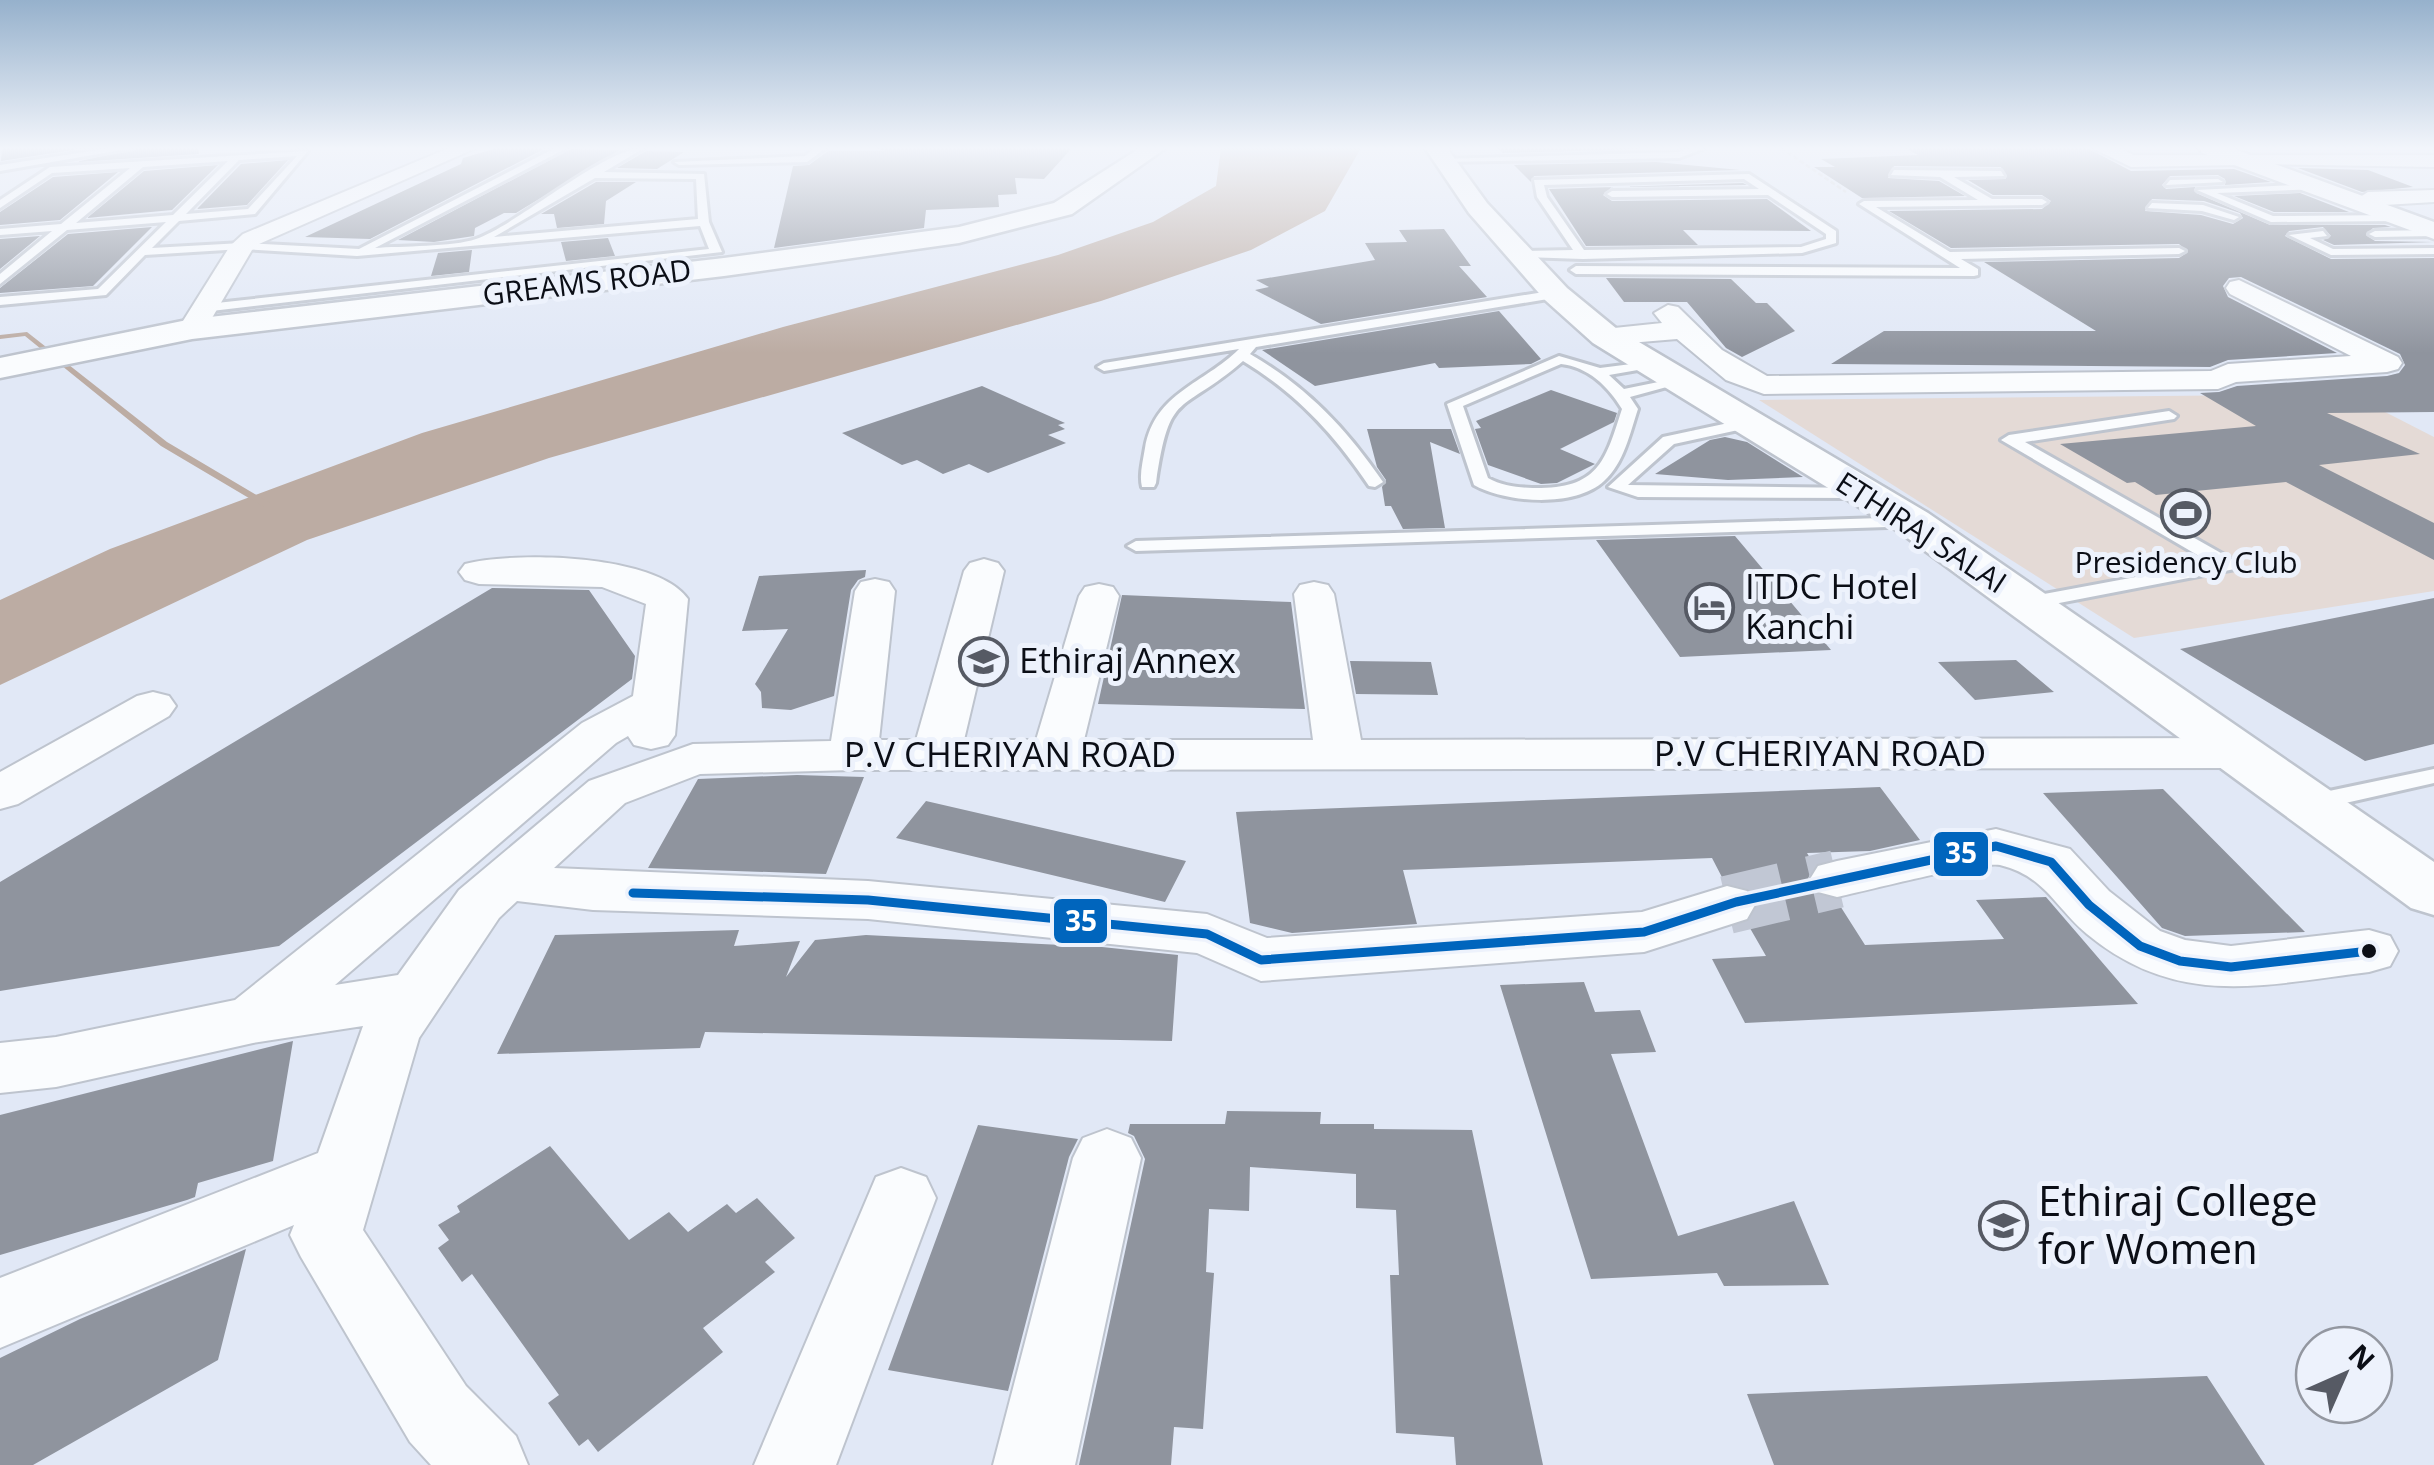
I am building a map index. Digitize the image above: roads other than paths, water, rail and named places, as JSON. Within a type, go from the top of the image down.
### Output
[{"type":"main road","name":"GREAMS ROAD","points":[[0,356],[198,318],[610,272],[933,229],[993,216]]},
{"type":"main road","name":"GREAMS ROAD","points":[[0,368],[198,318],[960,235],[1035,216]]},
{"type":"main road","name":"ETHIRAJ SALAI","points":[[1486,216],[1539,272],[1649,355],[1748,424],[1913,522],[2434,894]]},
{"type":"main road","points":[[2395,216],[2433,234]]},
{"type":"main road","points":[[2400,216],[2433,234]]},
{"type":"street","points":[[198,318],[242,246],[304,216]]},
{"type":"street","points":[[1649,355],[1742,376],[1764,385],[2218,380],[2228,373],[2388,364],[2238,288]]},
{"type":"street","points":[[936,754],[984,571]]},
{"type":"street","points":[[480,572],[594,574],[656,590],[666,598],[650,742],[693,759]]},
{"type":"street","points":[[854,755],[875,592]]},
{"type":"street","points":[[1314,594],[1338,754]]},
{"type":"street","points":[[1056,755],[1099,596]]},
{"type":"street","points":[[253,1020],[599,733],[655,703]]},
{"type":"street","points":[[0,793],[153,706]]},
{"type":"street","name":"P.V CHERIYAN ROAD","points":[[487,1465],[438,1414],[326,1235],[390,1033],[479,904],[600,796],[693,759],[936,754],[2240,754]]},
{"type":"street","points":[[1837,879],[1996,846],[2050,862],[2089,905],[2140,946],[2180,961],[2231,967],[2369,951]]},
{"type":"street","points":[[505,881],[593,891],[868,900],[1206,934],[1262,960],[1644,932],[1728,905]]},
{"type":"street","points":[[0,1068],[56,1062],[253,1020],[416,995]]},
{"type":"street","points":[[1034,1465],[1107,1158]]},
{"type":"street","points":[[0,1313],[346,1172]]},
{"type":"street","points":[[794,1465],[901,1198]]},
{"type":"lane","points":[[0,280],[77,216]]},
{"type":"lane","points":[[0,232],[195,216]]},
{"type":"lane","points":[[356,253],[428,216]]},
{"type":"lane","points":[[476,244],[522,216]]},
{"type":"lane","points":[[198,318],[424,284],[716,252],[704,216]]},
{"type":"lane","points":[[1556,216],[1583,256]]},
{"type":"lane","points":[[1104,366],[1248,349],[1539,272],[1583,256],[1802,250],[1832,241],[1832,233],[1808,216]]},
{"type":"lane","points":[[1539,272],[1974,272],[1884,216]]},
{"type":"lane","points":[[2228,216],[2255,227],[2278,230],[2433,234]]},
{"type":"lane","points":[[2267,216],[2400,218]]},
{"type":"lane","points":[[0,301],[102,292],[174,218]]},
{"type":"lane","points":[[143,252],[242,246],[356,253],[704,222]]},
{"type":"lane","points":[[2336,234],[2295,234],[2331,252],[2433,234]]},
{"type":"lane","points":[[2355,234],[2433,234]]},
{"type":"lane","points":[[424,284],[433,248]]},
{"type":"lane","points":[[1948,256],[2178,251]]},
{"type":"lane","points":[[1248,349],[1314,402],[1375,482]]},
{"type":"lane","points":[[1148,483],[1158,424],[1186,392],[1248,349]]},
{"type":"lane","points":[[1649,355],[1616,454],[1601,477],[1589,486],[1567,494],[1517,492],[1480,480],[1458,402],[1559,360],[1649,355]]},
{"type":"lane","points":[[2028,604],[2228,565],[2009,440],[2169,416]]},
{"type":"lane","points":[[1748,424],[1669,440],[1617,482],[1616,487],[1638,492],[1862,493]]},
{"type":"lane","points":[[1136,546],[1913,522]]},
{"type":"lane","points":[[2308,803],[2434,776]]},
{"type":"waterway","points":[[0,337],[27,334],[164,444],[267,505]]},
{"type":"tunnel","points":[[1727,905],[1837,879]]},
{"type":"place","name":"Presidency Club","points":[[2186,514]]},
{"type":"place","name":"ITDC Hotel Kanchi","points":[[1710,607]]},
{"type":"place","name":"Ethiraj Annex","points":[[984,661]]},
{"type":"place","name":"Ethiraj College for Women","points":[[2003,1225]]}]
